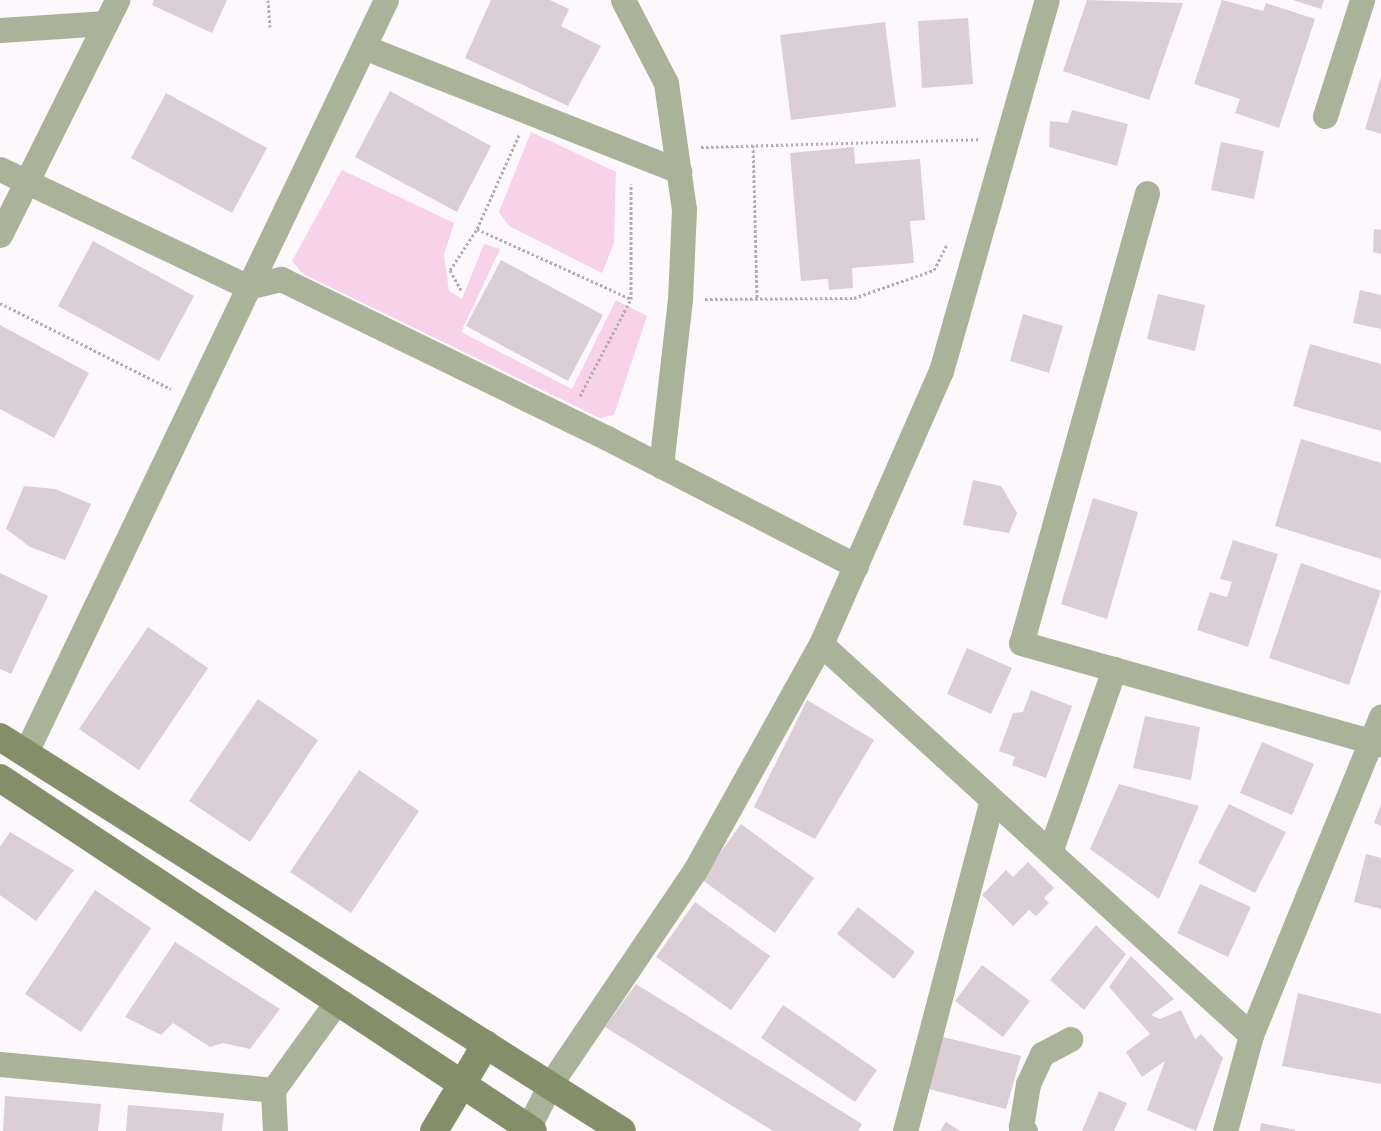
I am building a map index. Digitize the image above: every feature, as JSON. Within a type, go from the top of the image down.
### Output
[{"type":"main road","points":[[0,737],[486,1044],[551,1083],[622,1131]]},
{"type":"main road","points":[[0,778],[335,1004],[460,1086],[530,1129]]},
{"type":"main road","points":[[434,1131],[486,1044]]},
{"type":"street","points":[[0,235],[117,0]]},
{"type":"street","points":[[25,754],[386,0]]},
{"type":"street","points":[[622,0],[666,83],[684,209],[680,299],[661,466]]},
{"type":"street","points":[[530,1129],[551,1083],[694,872],[821,644],[941,371],[1047,0]]},
{"type":"street","points":[[1325,116],[1362,0]]},
{"type":"street","points":[[0,30],[106,23]]},
{"type":"street","points":[[364,46],[528,114],[677,159]]},
{"type":"street","points":[[0,169],[248,287],[281,279],[568,419],[856,566]]},
{"type":"street","points":[[1147,193],[1021,643],[1377,743]]},
{"type":"street","points":[[821,644],[1251,1034]]},
{"type":"street","points":[[1050,852],[1114,669]]},
{"type":"street","points":[[1226,1131],[1251,1034],[1377,743],[1381,716]]},
{"type":"street","points":[[905,1131],[992,800]]},
{"type":"street","points":[[275,1131],[273,1090],[335,1004]]},
{"type":"street","points":[[1025,1131],[1021,1127],[1028,1084],[1042,1054],[1070,1039]]},
{"type":"street","points":[[0,1064],[273,1090]]},
{"type":"path","points":[[268,0],[270,27]]},
{"type":"path","points":[[461,290],[450,270],[477,228],[528,114]]},
{"type":"path","points":[[677,159],[753,145],[980,136],[979,146]]},
{"type":"path","points":[[753,145],[757,299]]},
{"type":"path","points":[[568,419],[631,299],[631,184]]},
{"type":"path","points":[[477,228],[631,299]]},
{"type":"path","points":[[680,299],[854,298],[934,270],[952,235]]},
{"type":"path","points":[[0,303],[194,401]]},
{"type":"shaded area","points":[[531,132],[616,172],[614,243],[602,273],[509,226],[499,212]]},
{"type":"shaded area","points":[[342,170],[454,223],[444,255],[449,291],[462,299],[484,244],[500,249],[461,332],[572,389],[616,300],[647,316],[614,415],[600,418],[303,274],[292,261]]},
{"type":"building","points":[[154,0],[227,0],[212,33],[152,5]]},
{"type":"building","points":[[491,0],[550,0],[569,9],[561,26],[601,46],[568,106],[465,58]]},
{"type":"building","points":[[1087,0],[1183,3],[1149,100],[1063,71]]},
{"type":"building","points":[[1222,0],[1263,11],[1266,3],[1315,19],[1279,128],[1235,113],[1240,99],[1194,84]]},
{"type":"building","points":[[1293,0],[1324,0],[1321,9]]},
{"type":"building","points":[[968,18],[973,84],[922,88],[918,21]]},
{"type":"building","points":[[885,22],[896,107],[791,120],[780,35]]},
{"type":"building","points":[[1381,77],[1381,134],[1365,129]]},
{"type":"building","points":[[390,91],[491,146],[457,212],[355,157]]},
{"type":"building","points":[[166,93],[267,148],[232,213],[131,158]]},
{"type":"building","points":[[1072,110],[1128,124],[1117,166],[1049,147],[1050,121],[1068,123]]},
{"type":"building","points":[[1221,142],[1264,151],[1254,199],[1211,190]]},
{"type":"building","points":[[854,147],[855,164],[920,159],[925,220],[910,221],[914,263],[852,268],[853,288],[829,290],[828,279],[801,281],[790,153]]},
{"type":"building","points":[[1374,229],[1381,230],[1381,254],[1373,252]]},
{"type":"building","points":[[93,241],[194,296],[159,361],[58,306]]},
{"type":"building","points":[[501,260],[603,315],[568,381],[466,326]]},
{"type":"building","points":[[1360,290],[1381,295],[1381,329],[1353,323]]},
{"type":"building","points":[[1158,294],[1205,305],[1195,351],[1147,339]]},
{"type":"building","points":[[1023,314],[1063,326],[1049,373],[1010,361]]},
{"type":"building","points":[[0,325],[89,373],[54,438],[0,409]]},
{"type":"building","points":[[1310,344],[1381,364],[1381,431],[1293,406]]},
{"type":"building","points":[[1301,439],[1381,463],[1381,559],[1275,526]]},
{"type":"building","points":[[973,480],[1001,486],[1017,513],[1009,533],[963,525]]},
{"type":"building","points":[[24,486],[55,489],[91,504],[65,560],[30,547],[6,529]]},
{"type":"building","points":[[1093,498],[1138,512],[1107,619],[1061,604]]},
{"type":"building","points":[[1233,540],[1278,554],[1248,647],[1197,630],[1210,592],[1227,597],[1232,582],[1220,579]]},
{"type":"building","points":[[1301,563],[1381,591],[1349,685],[1269,658]]},
{"type":"building","points":[[0,573],[48,596],[11,674],[0,669]]},
{"type":"building","points":[[148,627],[208,668],[139,770],[79,729]]},
{"type":"building","points":[[967,648],[1012,668],[991,714],[947,694]]},
{"type":"building","points":[[1031,690],[1072,706],[1046,778],[1012,765],[1015,757],[999,751],[1013,713],[1023,712]]},
{"type":"building","points":[[258,699],[318,740],[250,842],[189,801]]},
{"type":"building","points":[[807,700],[874,740],[815,839],[754,807]]},
{"type":"building","points":[[1145,716],[1200,727],[1191,780],[1133,768]]},
{"type":"building","points":[[1262,742],[1314,764],[1292,815],[1240,793]]},
{"type":"building","points":[[359,770],[419,811],[351,913],[290,872]]},
{"type":"building","points":[[1119,784],[1199,806],[1159,899],[1090,849]]},
{"type":"building","points":[[1229,804],[1286,832],[1255,893],[1198,863]]},
{"type":"building","points":[[1381,804],[1381,826],[1374,823]]},
{"type":"building","points":[[741,824],[814,878],[775,933],[701,879]]},
{"type":"building","points":[[10,832],[74,870],[36,921],[0,895],[0,847]]},
{"type":"building","points":[[1366,854],[1381,858],[1381,909],[1354,902]]},
{"type":"building","points":[[1028,862],[1054,888],[1044,898],[1049,903],[1036,916],[1029,910],[1013,926],[982,895],[1006,870],[1013,877]]},
{"type":"building","points":[[1200,884],[1251,907],[1228,957],[1177,933]]},
{"type":"building","points":[[95,890],[151,928],[81,1032],[25,994]]},
{"type":"building","points":[[695,902],[770,956],[731,1010],[656,957]]},
{"type":"building","points":[[858,907],[915,952],[894,979],[837,934]]},
{"type":"building","points":[[1096,925],[1126,954],[1084,1010],[1050,980]]},
{"type":"building","points":[[175,942],[280,1009],[250,1049],[223,1043],[210,1047],[173,1023],[161,1035],[125,1017]]},
{"type":"building","points":[[1131,956],[1174,999],[1151,1015],[1160,1019],[1181,1010],[1195,1039],[1201,1034],[1223,1058],[1196,1131],[1147,1110],[1165,1061],[1142,1077],[1126,1052],[1150,1034],[1109,987]]},
{"type":"building","points":[[982,965],[1030,1001],[1003,1037],[955,1001]]},
{"type":"building","points":[[636,984],[862,1124],[858,1131],[773,1131],[605,1027]]},
{"type":"building","points":[[1298,993],[1381,1014],[1381,1084],[1282,1066]]},
{"type":"building","points":[[783,1005],[877,1070],[855,1102],[761,1038]]},
{"type":"building","points":[[939,1036],[1021,1056],[1006,1109],[925,1088]]},
{"type":"building","points":[[1099,1091],[1127,1103],[1114,1131],[1082,1131]]},
{"type":"building","points":[[5,1096],[101,1104],[98,1131],[3,1131]]},
{"type":"building","points":[[128,1105],[224,1113],[222,1131],[126,1131]]},
{"type":"building","points":[[946,1122],[960,1131],[940,1131]]},
{"type":"building","points":[[1261,1123],[1295,1130],[1295,1131],[1260,1131]]}]
